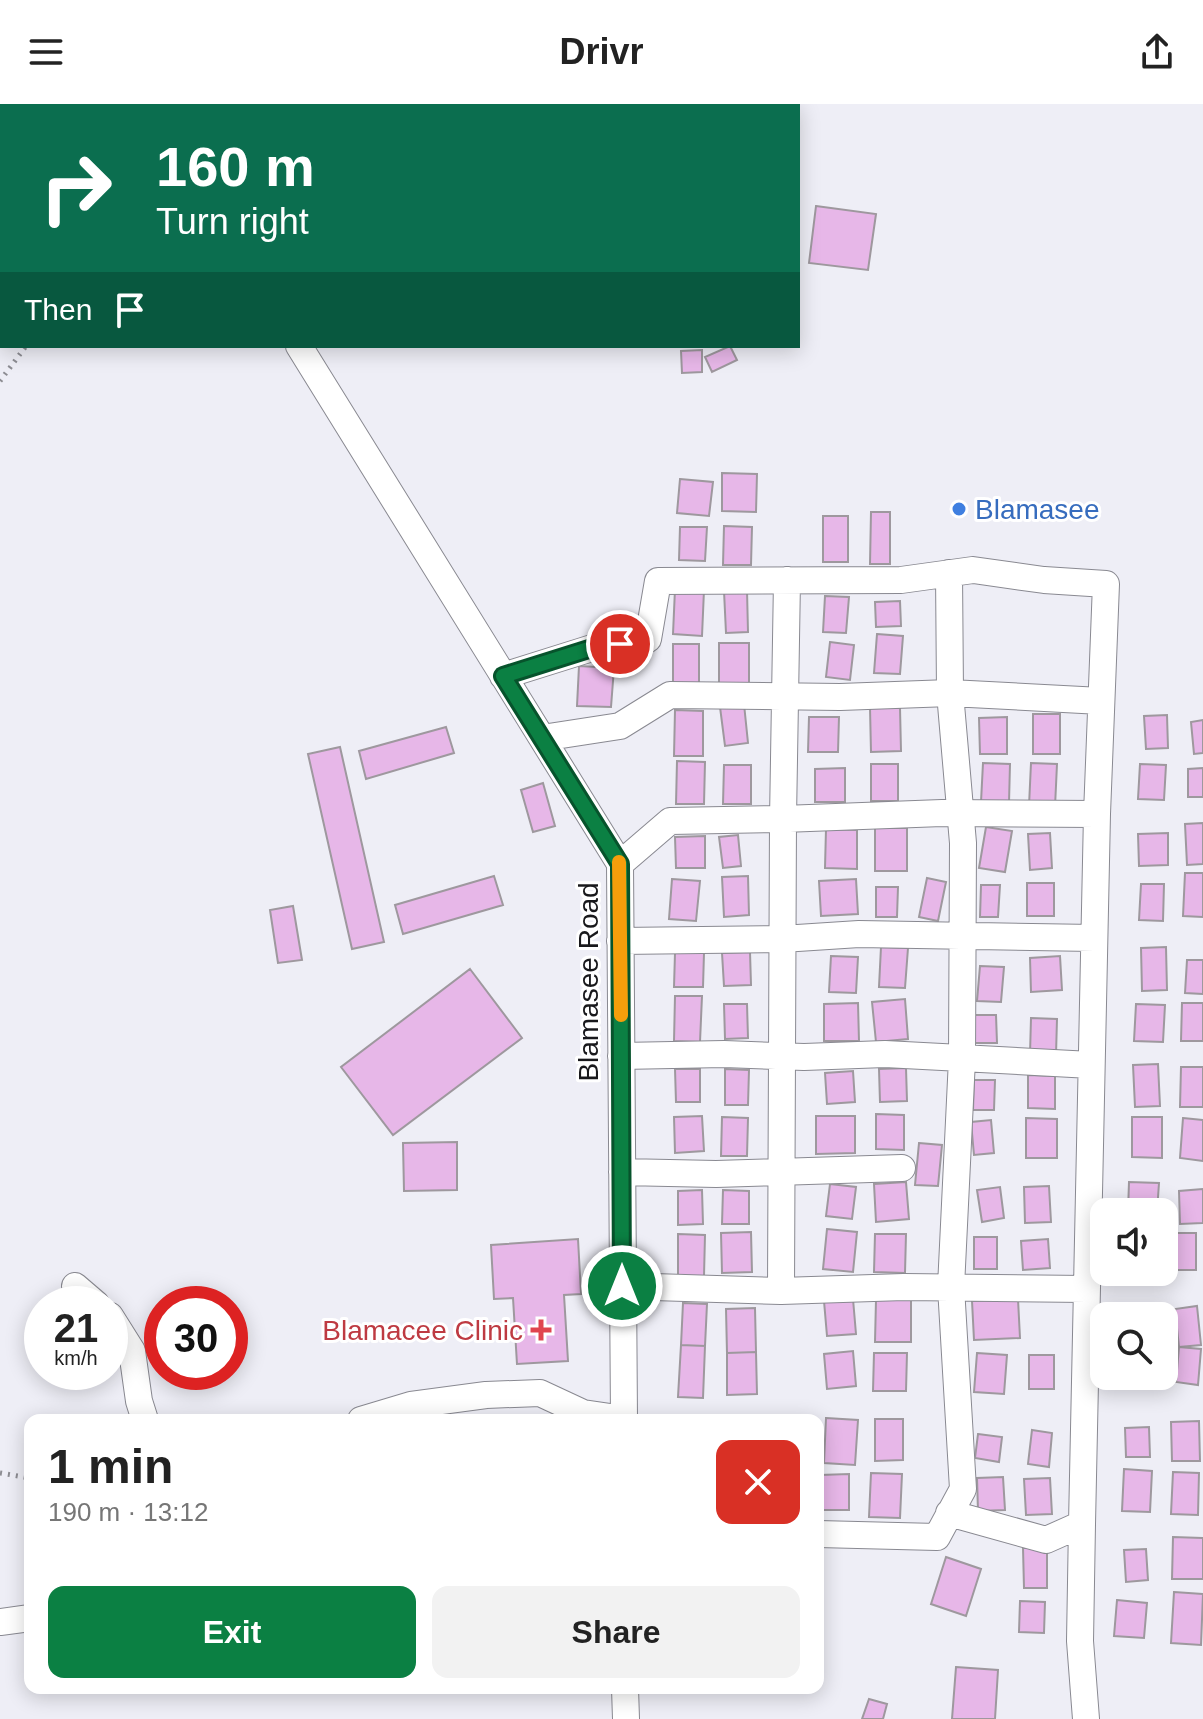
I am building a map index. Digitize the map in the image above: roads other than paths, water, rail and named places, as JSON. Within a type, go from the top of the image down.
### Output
[{"type":"street","name":"Blamasee Road","points":[[300,348],[620,864],[624,1414]]},
{"type":"street","points":[[503,676],[592,648],[648,639],[658,581],[901,580],[973,570],[1044,580],[1106,584],[1097,814],[1086,1289],[1080,1641],[1086,1719]]},
{"type":"street","points":[[824,1534],[937,1537],[963,1489],[951,1287],[962,1059],[963,843],[950,693],[949,573]]},
{"type":"street","points":[[781,1291],[787,580]]},
{"type":"street","points":[[542,738],[620,726],[670,695],[840,697],[950,693],[1101,701]]},
{"type":"street","points":[[620,864],[670,821],[1097,814]]},
{"type":"street","points":[[620,941],[782,939],[859,934],[1094,938]]},
{"type":"street","points":[[621,1056],[885,1054],[1091,1065]]},
{"type":"street","points":[[622,1172],[782,1173],[902,1168]]},
{"type":"street","points":[[622,1286],[781,1291],[951,1287],[1086,1289]]},
{"type":"street","points":[[128,1345],[132,1351],[143,1414]]},
{"type":"street","points":[[381,1414],[411,1405],[486,1395],[540,1393],[589,1414]]},
{"type":"street","points":[[949,1513],[1046,1540],[1082,1524]]},
{"type":"street","points":[[0,1622],[24,1619]]},
{"type":"street","points":[[625,1694],[626,1719]]},
{"type":"place","name":"Blamasee","points":[[959,509]]},
{"type":"place","name":"Blamacee Clinic","points":[[541,1330]]}]
